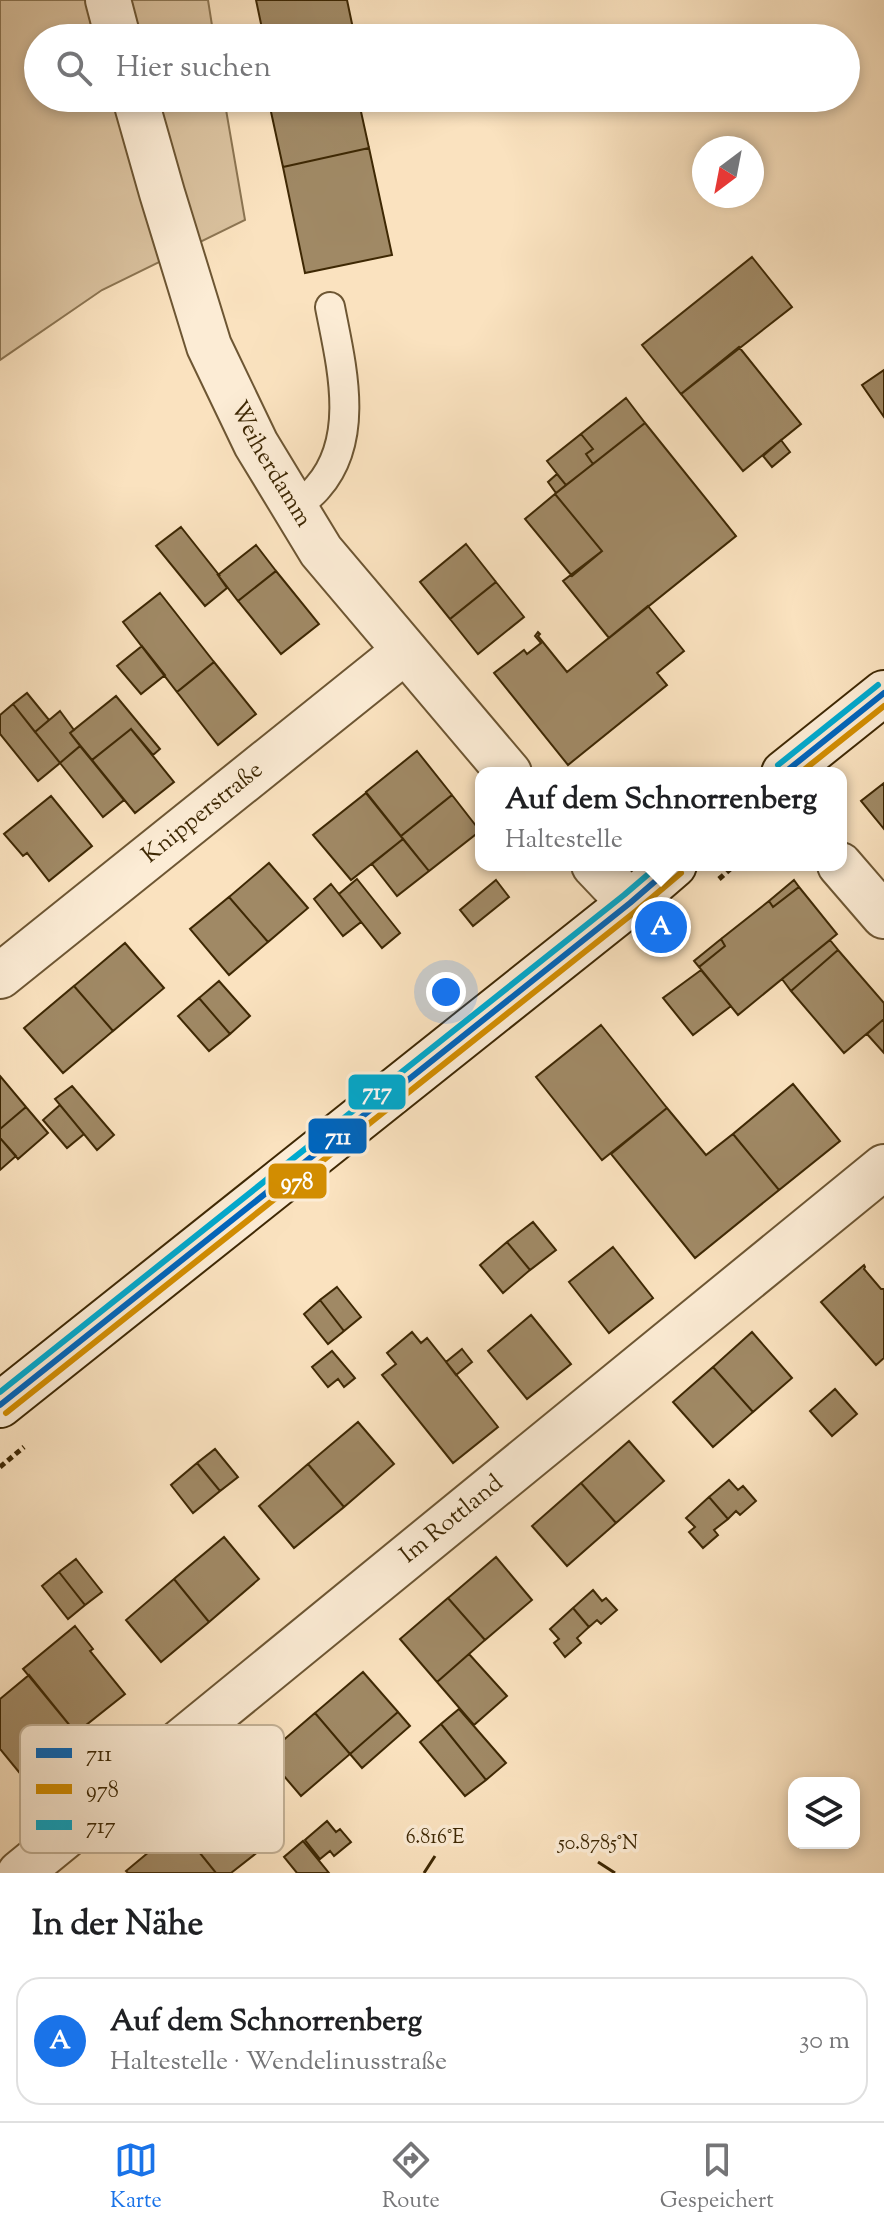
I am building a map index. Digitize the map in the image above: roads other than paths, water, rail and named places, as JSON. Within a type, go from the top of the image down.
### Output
[{"type":"street","points":[[108,0],[114,24]]},
{"type":"street","name":"Weiherdamm","points":[[139,112],[209,346],[256,444],[321,551],[504,767]]},
{"type":"street","name":"Knipperstraße","points":[[0,976],[405,651]]},
{"type":"street","points":[[792,767],[884,693]]},
{"type":"street","points":[[600,871],[630,903]]},
{"type":"street","points":[[0,1405],[667,871]]},
{"type":"street","points":[[845,871],[884,916]]},
{"type":"street","name":"Im Rottland","points":[[201,1725],[884,1167]]},
{"type":"street","name":"Im Rottland","points":[[20,1873],[44,1853]]},
{"type":"lane","points":[[295,508],[318,488],[336,460],[344,423],[342,369],[330,307]]},
{"type":"place","name":"Auf dem Schnorrenberg","points":[[661,927]]}]
